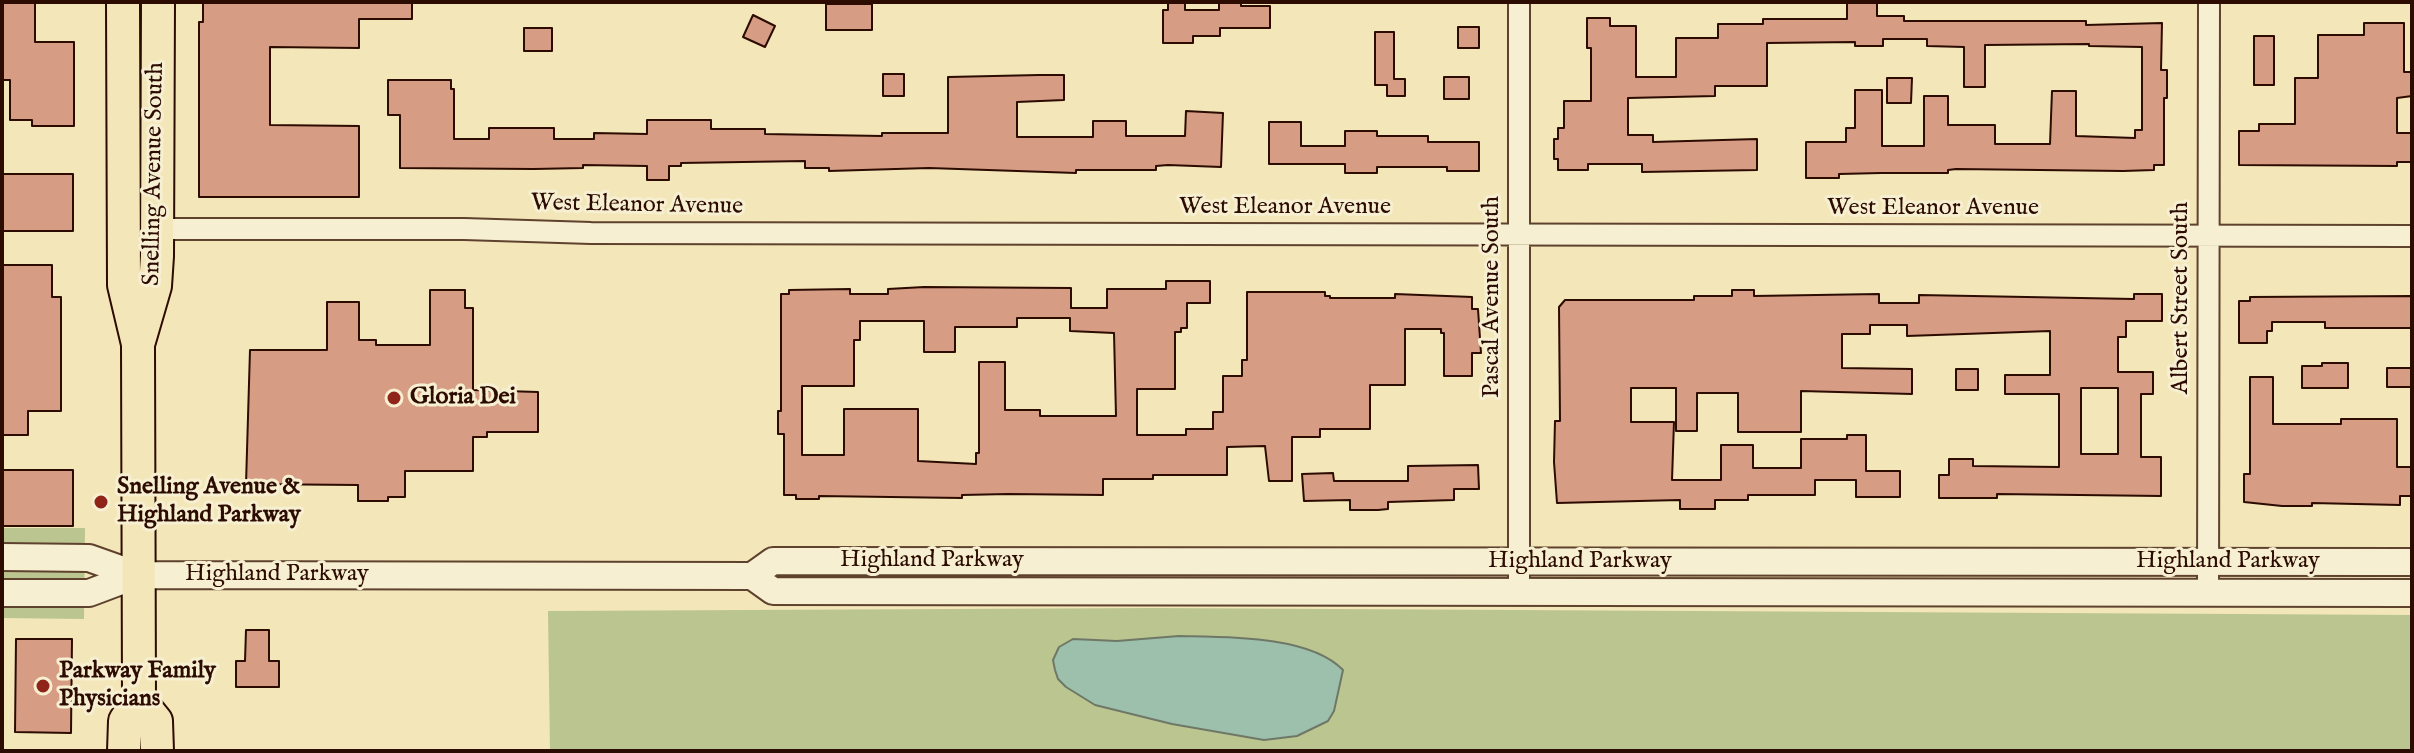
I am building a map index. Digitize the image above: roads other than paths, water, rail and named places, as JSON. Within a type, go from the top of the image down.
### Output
[{"type":"main road","name":"Snelling Avenue South","points":[[123,2],[124,285],[138,344],[139,700],[125,721],[124,751]]},
{"type":"main road","name":"Snelling Avenue South","points":[[138,344],[155,286],[158,2]]},
{"type":"main road","name":"Snelling Avenue South","points":[[139,700],[156,721],[157,751]]},
{"type":"street","name":"Pascal Avenue South","points":[[1519,2],[1519,591]]},
{"type":"street","name":"Albert Street South","points":[[2208,593],[2209,2]]},
{"type":"street","name":"West Eleanor Avenue","points":[[158,229],[464,229],[591,233],[2412,236]]},
{"type":"street","name":"Highland Parkway","points":[[2,557],[89,558],[137,575],[752,576],[773,591],[2412,593]]},
{"type":"street","name":"Highland Parkway","points":[[752,576],[773,561],[2412,562]]},
{"type":"street","name":"Highland Parkway","points":[[2,593],[89,593],[137,575]]},
{"type":"place","name":"Gloria Dei","points":[[394,398]]},
{"type":"place","name":"Snelling Avenue & Highland Parkway","points":[[101,502]]},
{"type":"place","name":"Parkway Family Physicians","points":[[43,686]]}]
